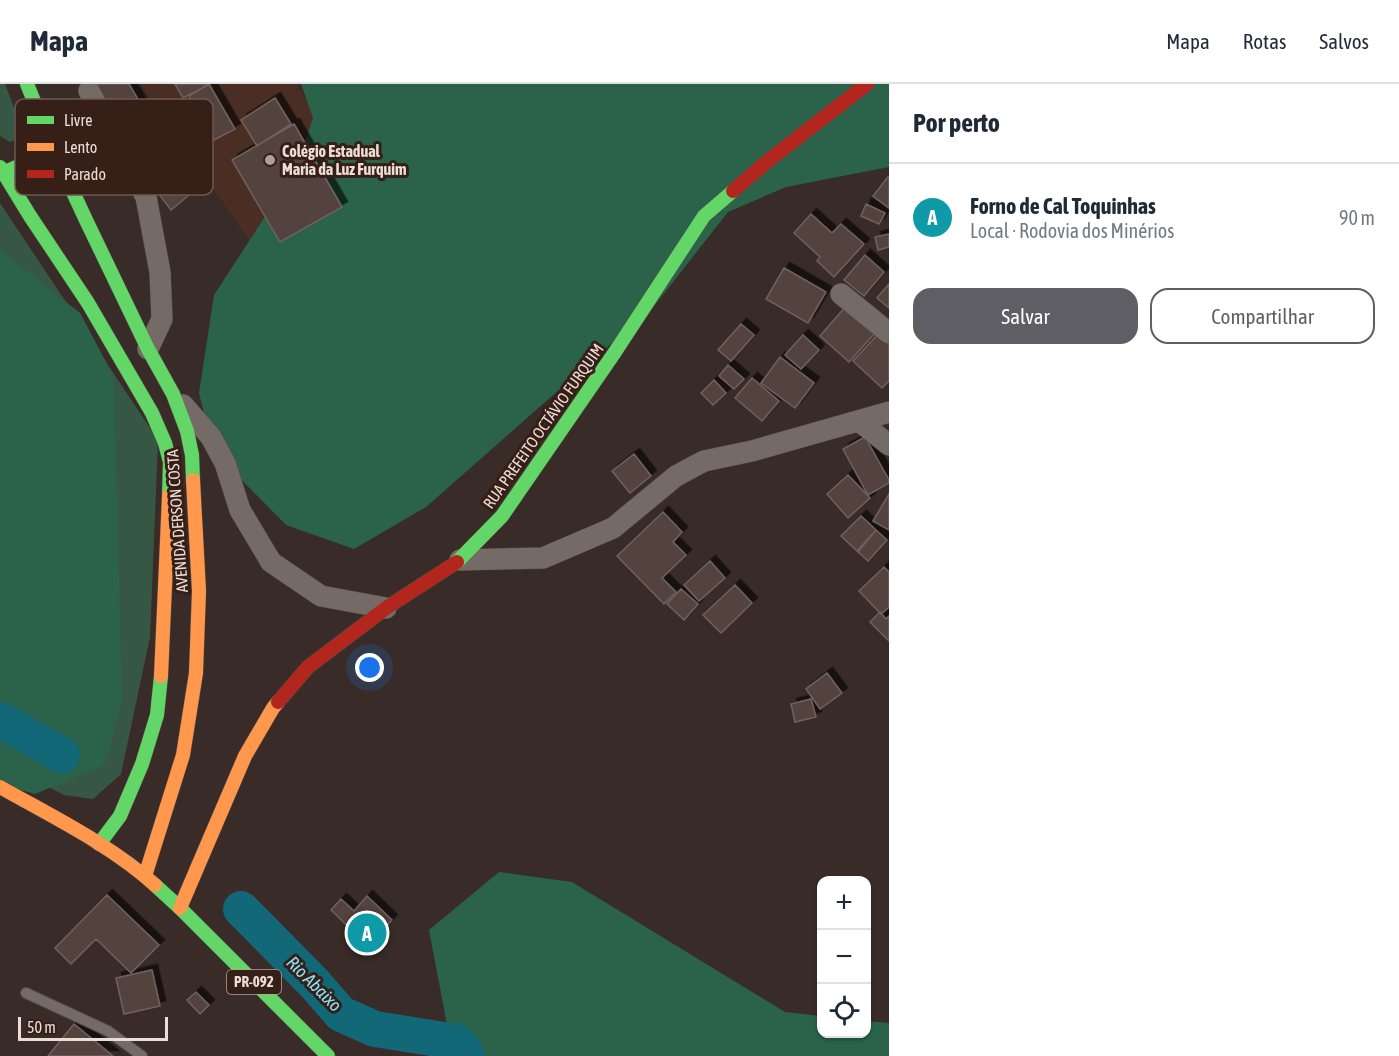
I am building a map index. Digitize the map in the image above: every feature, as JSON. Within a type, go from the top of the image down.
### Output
[{"type":"main road","name":"AVENIDA DERSON COSTA","points":[[27,84],[33,99]]},
{"type":"main road","name":"RUA PREFEITO OCTÁVIO FURQUIM","points":[[180,908],[245,756],[273,708],[308,667],[386,608],[460,560],[502,516],[615,352],[704,216],[761,167],[867,84]]},
{"type":"main road","points":[[1,172],[15,166]]},
{"type":"main road","name":"AVENIDA DERSON COSTA","points":[[1,172],[15,193]]},
{"type":"main road","name":"AVENIDA DERSON COSTA","points":[[16,195],[88,303],[153,413],[170,462],[163,658],[157,715],[142,764],[120,816],[99,844]]},
{"type":"main road","name":"AVENIDA DERSON COSTA","points":[[75,195],[148,349],[172,394],[187,431],[192,455],[199,591],[196,673],[183,755],[145,876]]},
{"type":"main road","name":"PR-092","points":[[0,787],[99,844],[145,876],[328,1056]]},
{"type":"street","points":[[89,91],[93,99]]},
{"type":"street","points":[[145,195],[160,272],[162,319],[148,349]]},
{"type":"street","points":[[841,294],[889,333]]},
{"type":"street","points":[[172,394],[212,437],[225,463],[240,510],[271,562],[321,596],[386,608]]},
{"type":"street","points":[[460,560],[543,558],[613,528],[676,476],[704,461],[752,451],[889,412]]},
{"type":"street","points":[[859,421],[889,445]]},
{"type":"lane","points":[[26,993],[108,1031],[142,1056]]},
{"type":"shaded area","name":"Colégio Estadual Maria da Luz Furquim","points":[[141,84],[296,84],[379,209],[270,270],[213,188],[213,99],[151,99]]},
{"type":"green space","points":[[0,84],[5,84],[15,110],[15,140],[10,142],[0,136]]},
{"type":"green space","points":[[301,84],[889,84],[889,167],[786,187],[728,212],[655,305],[426,507],[354,549],[286,525],[213,451],[199,393],[214,295],[296,169],[313,118]]},
{"type":"green space","points":[[0,203],[158,440],[150,637],[121,774],[93,799],[64,795],[0,762]]},
{"type":"green space","points":[[0,250],[80,313],[114,377],[122,698],[105,765],[35,794],[0,784]]},
{"type":"green space","points":[[499,872],[572,882],[785,1012],[817,1016],[817,1038],[871,1038],[871,1021],[889,1023],[889,1056],[453,1056],[429,930]]},
{"type":"building","points":[[91,84],[129,84],[138,99],[99,99]]},
{"type":"building","points":[[175,84],[210,84],[183,98]]},
{"type":"building","points":[[209,84],[235,129],[214,140],[213,99],[191,99],[189,96]]},
{"type":"building","points":[[275,98],[291,124],[257,146],[241,120]]},
{"type":"building","points":[[294,124],[342,207],[280,242],[232,160]]},
{"type":"building","points":[[889,178],[889,208],[873,196]]},
{"type":"building","points":[[160,195],[189,195],[171,210]]},
{"type":"building","points":[[866,204],[885,213],[879,224],[861,216]]},
{"type":"building","points":[[811,214],[832,233],[841,224],[864,244],[834,277],[817,261],[820,257],[794,233]]},
{"type":"building","points":[[889,234],[889,247],[878,250],[875,237]]},
{"type":"building","points":[[865,255],[884,272],[864,296],[844,280]]},
{"type":"building","points":[[784,268],[826,292],[808,323],[766,299]]},
{"type":"building","points":[[889,284],[889,308],[877,298]]},
{"type":"building","points":[[846,306],[876,332],[849,362],[820,336]]},
{"type":"building","points":[[741,324],[754,335],[731,361],[718,350]]},
{"type":"building","points":[[880,332],[889,340],[889,381],[882,388],[853,361]]},
{"type":"building","points":[[803,335],[819,350],[801,369],[785,355]]},
{"type":"building","points":[[780,357],[814,383],[795,408],[761,383]]},
{"type":"building","points":[[728,365],[744,379],[734,389],[719,376]]},
{"type":"building","points":[[752,378],[779,401],[762,421],[735,398]]},
{"type":"building","points":[[714,380],[726,393],[713,405],[701,393]]},
{"type":"building","points":[[865,437],[889,480],[889,483],[868,495],[843,449]]},
{"type":"building","points":[[634,454],[651,476],[630,493],[612,471]]},
{"type":"building","points":[[848,475],[870,498],[848,518],[827,494]]},
{"type":"building","points":[[889,494],[889,530],[873,521]]},
{"type":"building","points":[[663,512],[682,532],[673,542],[686,555],[662,578],[676,592],[664,604],[617,556]]},
{"type":"building","points":[[861,516],[876,530],[857,551],[841,536]]},
{"type":"building","points":[[876,530],[887,540],[868,561],[858,552]]},
{"type":"building","points":[[710,561],[725,578],[699,601],[684,585]]},
{"type":"building","points":[[884,567],[889,572],[889,607],[881,614],[859,591]]},
{"type":"building","points":[[735,585],[752,603],[721,633],[703,615]]},
{"type":"building","points":[[681,589],[698,604],[684,620],[667,604]]},
{"type":"building","points":[[880,612],[886,619],[889,616],[889,641],[870,622]]},
{"type":"building","points":[[827,673],[842,693],[820,709],[806,689]]},
{"type":"building","points":[[811,699],[816,717],[795,722],[791,704]]},
{"type":"building","points":[[107,895],[159,945],[131,973],[96,939],[71,964],[55,948]]},
{"type":"building","points":[[367,896],[392,920],[368,946],[331,910],[341,899],[354,911]]},
{"type":"building","points":[[152,970],[160,1006],[124,1014],[116,978]]},
{"type":"building","points":[[196,992],[209,1005],[200,1014],[187,1000]]},
{"type":"building","points":[[74,1024],[113,1056],[48,1056]]},
{"type":"waterway","name":"Rio Abaixo","points":[[0,720],[62,755]]},
{"type":"waterway","name":"Rio Abaixo","points":[[241,909],[315,984],[341,1014],[375,1029],[457,1042],[467,1056]]},
{"type":"traffic: fast","points":[[27,84],[33,99]]},
{"type":"traffic: fast","points":[[0,167],[15,192]]},
{"type":"traffic: fast","points":[[0,174],[15,168]]},
{"type":"traffic: fast","points":[[457,562],[502,516],[615,352],[704,216],[733,191]]},
{"type":"traffic: fast","points":[[17,195],[88,303],[152,413],[165,443],[170,462],[169,496]]},
{"type":"traffic: fast","points":[[74,195],[148,349],[173,394],[187,431],[192,455],[193,480]]},
{"type":"traffic: fast","points":[[99,844],[120,816],[142,764],[157,715],[161,676]]},
{"type":"traffic: fast","points":[[155,885],[328,1056]]},
{"type":"traffic: slow","points":[[145,876],[183,755],[196,673],[199,591],[193,480]]},
{"type":"traffic: slow","points":[[161,676],[169,496]]},
{"type":"traffic: slow","points":[[180,908],[245,756],[278,702]]},
{"type":"traffic: slow","points":[[0,787],[100,844],[138,870],[155,885]]},
{"type":"traffic: jam","points":[[733,191],[867,84]]},
{"type":"traffic: jam","points":[[278,702],[308,667],[386,608],[457,562]]},
{"type":"place","name":"Colégio Estadual Maria da Luz Furquim","points":[[270,160]]},
{"type":"place","name":"Forno de Cal Toquinhas","points":[[367,933]]}]
